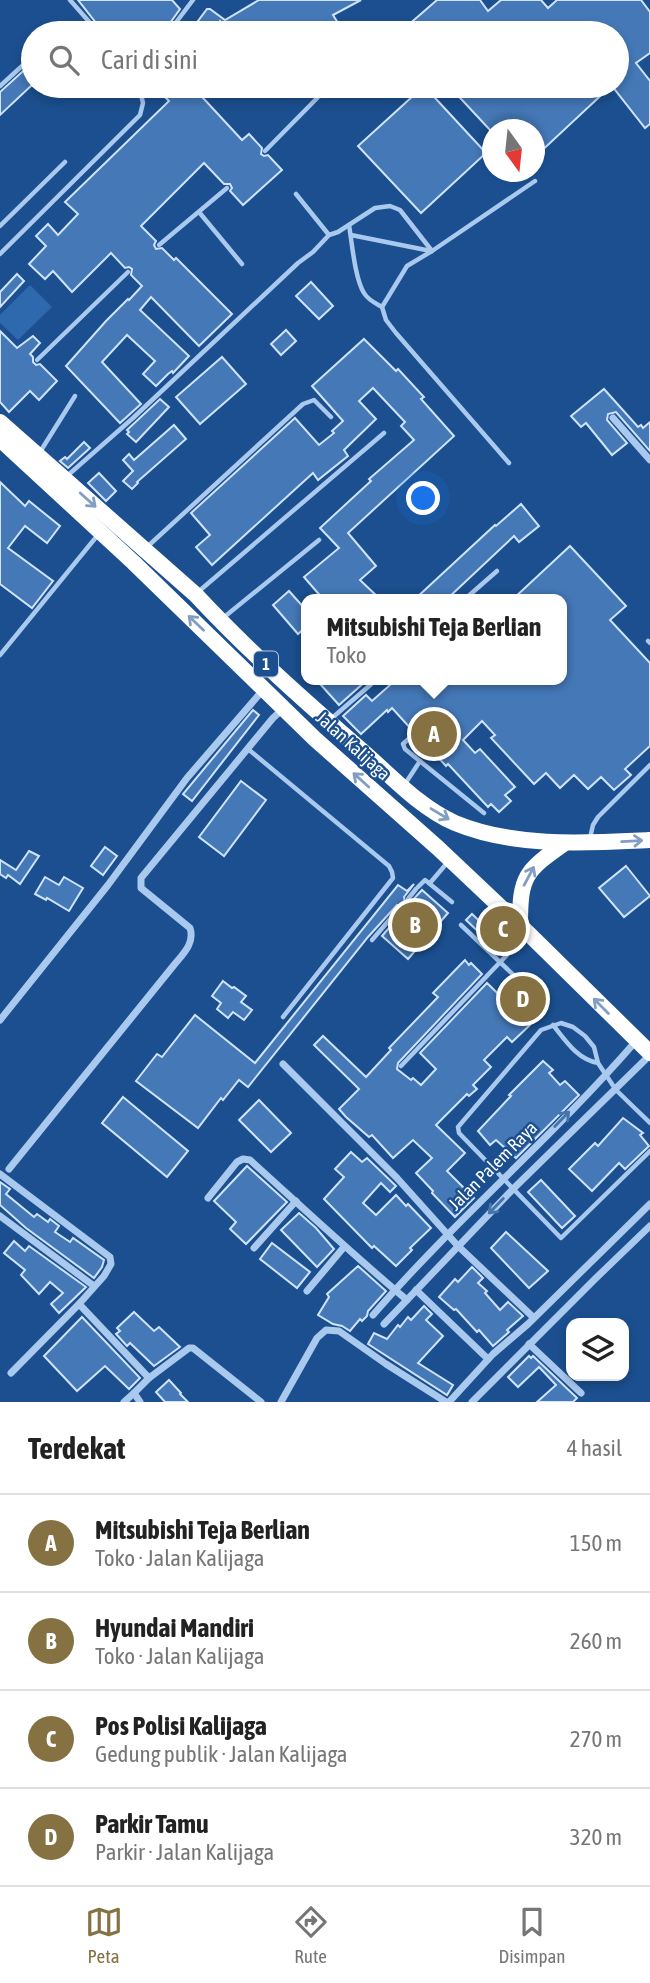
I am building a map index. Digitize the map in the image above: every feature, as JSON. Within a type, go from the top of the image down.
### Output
[{"type":"highway","name":"Jalan Kalijaga","points":[[0,422],[195,595],[328,721],[422,804],[454,822],[482,832],[565,843]]},
{"type":"highway","name":"Jalan Kalijaga","points":[[0,439],[315,738],[450,859],[646,1047]]},
{"type":"highway","points":[[315,738],[328,721]]},
{"type":"highway","name":"1","points":[[565,843],[650,840]]},
{"type":"highway","points":[[524,929],[520,895],[526,879],[536,863],[565,843]]},
{"type":"street","points":[[613,418],[650,460]]},
{"type":"street","points":[[0,1020],[108,885],[187,778],[264,689]]},
{"type":"street","points":[[9,1169],[191,941],[192,934],[188,926],[141,888],[140,881],[164,847],[284,708]]},
{"type":"street","name":"Jalan Palem Raya","points":[[373,1315],[447,1234],[605,1075],[646,1047]]},
{"type":"street","name":"Jalan Palem Raya","points":[[384,1324],[513,1189],[616,1090],[646,1047]]},
{"type":"street","points":[[283,1064],[397,1178],[458,1246],[533,1317],[534,1329],[529,1344],[472,1402]]},
{"type":"street","points":[[208,1198],[237,1162],[250,1160],[344,1247],[407,1300]]},
{"type":"street","points":[[0,1174],[110,1257],[111,1264],[79,1304],[11,1373]]},
{"type":"street","points":[[254,1248],[296,1201]]},
{"type":"street","points":[[533,1317],[650,1204]]},
{"type":"street","points":[[0,1216],[94,1286]]},
{"type":"street","points":[[281,1402],[317,1338],[326,1330],[338,1331],[386,1364],[451,1401],[488,1359],[534,1329],[650,1226]]},
{"type":"street","points":[[307,1292],[344,1247]]},
{"type":"street","points":[[416,1290],[488,1359]]},
{"type":"street","points":[[79,1304],[149,1378]]},
{"type":"street","points":[[529,1344],[581,1393]]},
{"type":"street","points":[[124,1402],[149,1378],[189,1348],[193,1348],[261,1402]]},
{"type":"street","points":[[134,1393],[140,1402]]},
{"type":"lane","points":[[70,0],[88,21]]},
{"type":"lane","points":[[177,21],[193,0]]},
{"type":"lane","points":[[0,86],[21,67]]},
{"type":"lane","points":[[0,254],[140,115],[142,98]]},
{"type":"lane","points":[[265,151],[318,98]]},
{"type":"lane","points":[[0,226],[65,162]]},
{"type":"lane","points":[[382,307],[407,267],[534,182]]},
{"type":"lane","points":[[159,245],[227,188]]},
{"type":"lane","points":[[296,194],[329,235]]},
{"type":"lane","points":[[64,479],[298,263],[313,253],[329,235],[375,208],[390,206],[400,210],[432,251]]},
{"type":"lane","points":[[199,212],[242,264]]},
{"type":"lane","points":[[349,225],[360,284],[365,295],[382,307],[391,327],[509,463]]},
{"type":"lane","points":[[351,235],[432,251]]},
{"type":"lane","points":[[37,360],[128,272]]},
{"type":"lane","points":[[38,455],[75,397]]},
{"type":"lane","points":[[144,550],[303,404],[314,400],[331,417]]},
{"type":"lane","points":[[195,595],[384,433]]},
{"type":"lane","points":[[0,655],[101,533]]},
{"type":"lane","points":[[219,620],[319,540]]},
{"type":"lane","points":[[471,594],[497,571]]},
{"type":"lane","points":[[328,721],[370,685]]},
{"type":"lane","points":[[414,734],[405,741],[404,746],[484,813]]},
{"type":"lane","points":[[247,748],[390,866],[393,878],[283,1017]]},
{"type":"lane","points":[[403,787],[420,761]]},
{"type":"lane","points":[[590,843],[593,825],[598,817],[650,765]]},
{"type":"lane","points":[[430,883],[450,859]]},
{"type":"lane","points":[[408,899],[425,880],[452,902]]},
{"type":"lane","points":[[372,940],[398,910]]},
{"type":"lane","points":[[461,925],[544,1004]]},
{"type":"lane","points":[[401,1066],[500,962],[524,929]]},
{"type":"lane","points":[[650,1123],[616,1090],[598,1063],[594,1047],[585,1036],[568,1024],[561,1023],[541,1030],[532,1039],[458,1127],[459,1133],[561,1238],[650,1151]]},
{"type":"lane","points":[[553,1025],[579,1055],[587,1061],[598,1063]]},
{"type":"shaded area","points":[[30,285],[52,307],[18,340],[0,323],[0,315]]},
{"type":"building","points":[[78,0],[172,0],[180,9],[171,21],[95,21]]},
{"type":"building","points":[[259,0],[361,0],[333,15],[337,21],[198,21],[207,9],[225,20]]},
{"type":"building","points":[[437,0],[480,0],[488,11],[501,0],[541,0],[548,8],[557,0],[641,0],[650,12],[650,53],[636,63],[650,81],[650,124],[645,128],[621,98],[629,98],[629,21],[413,21]]},
{"type":"building","points":[[21,73],[21,95],[0,115],[0,92]]},
{"type":"building","points":[[166,98],[203,98],[242,140],[249,134],[262,148],[261,154],[268,155],[282,170],[243,205],[230,191],[230,184],[224,184],[204,163],[141,226],[156,241],[156,249],[162,248],[174,260],[176,258],[232,314],[199,346],[151,297],[140,310],[189,356],[156,386],[143,374],[155,361],[127,335],[102,362],[141,404],[120,423],[66,366],[142,286],[131,275],[132,269],[125,268],[111,253],[72,292],[53,271],[45,279],[29,264],[46,246],[36,236],[48,224],[58,235],[78,214],[65,202],[169,101]]},
{"type":"building","points":[[411,98],[435,98],[482,149],[482,157],[421,213],[358,146]]},
{"type":"building","points":[[460,98],[598,98],[545,148],[545,119],[482,119],[482,121]]},
{"type":"building","points":[[17,274],[24,281],[0,307],[0,292]]},
{"type":"building","points":[[311,282],[333,306],[319,319],[296,296]]},
{"type":"building","points":[[286,330],[296,341],[281,355],[271,344]]},
{"type":"building","points":[[0,331],[17,348],[33,336],[40,343],[30,354],[33,362],[40,364],[57,381],[39,400],[30,391],[9,412],[0,402]]},
{"type":"building","points":[[364,339],[424,397],[421,399],[454,436],[348,533],[376,566],[360,580],[375,594],[319,594],[304,577],[339,548],[320,528],[371,481],[369,479],[414,440],[401,426],[405,422],[373,388],[359,401],[376,419],[344,450],[348,456],[318,480],[313,473],[212,565],[196,547],[210,535],[191,513],[295,418],[319,445],[334,433],[332,431],[343,421],[312,386]]},
{"type":"building","points":[[222,357],[246,384],[200,424],[176,397]]},
{"type":"building","points":[[604,389],[638,427],[641,425],[643,428],[650,422],[650,451],[616,412],[608,414],[607,420],[627,443],[612,455],[586,423],[581,427],[571,416]]},
{"type":"building","points":[[160,399],[169,407],[136,442],[127,434],[127,430]]},
{"type":"building","points":[[174,425],[186,439],[132,489],[123,481],[133,471],[123,460],[129,454],[134,460]]},
{"type":"building","points":[[84,442],[90,448],[68,468],[60,461],[65,457],[67,459]]},
{"type":"building","points":[[99,473],[116,491],[106,501],[88,483]]},
{"type":"building","points":[[0,482],[25,506],[29,501],[60,526],[47,543],[25,526],[8,548],[53,581],[32,608],[0,584]]},
{"type":"building","points":[[521,504],[539,526],[519,542],[514,536],[452,594],[420,594],[495,525]]},
{"type":"building","points":[[570,546],[626,606],[610,620],[650,663],[650,746],[625,769],[631,775],[614,790],[601,777],[588,789],[574,775],[560,788],[546,773],[534,784],[491,738],[495,735],[482,721],[463,740],[475,753],[480,749],[515,787],[505,795],[511,801],[499,812],[491,804],[488,807],[418,736],[417,730],[412,730],[392,708],[361,734],[343,716],[366,695],[372,701],[390,685],[567,685],[567,594],[518,594]]},
{"type":"building","points":[[289,591],[301,604],[301,631],[298,634],[273,605]]},
{"type":"building","points":[[321,685],[361,685],[339,705]]},
{"type":"building","points":[[253,710],[259,715],[192,801],[183,794]]},
{"type":"building","points":[[241,781],[266,800],[224,856],[199,837]]},
{"type":"building","points":[[105,847],[117,856],[103,875],[91,866]]},
{"type":"building","points":[[29,851],[39,856],[20,884],[8,875],[6,878],[0,874],[0,860],[16,870]]},
{"type":"building","points":[[626,866],[650,896],[624,917],[599,888]]},
{"type":"building","points":[[45,877],[59,885],[64,877],[83,888],[69,911],[35,894]]},
{"type":"building","points":[[414,884],[404,897],[405,902],[410,903],[422,890],[448,913],[408,959],[382,936],[403,912],[402,907],[397,905],[368,937],[248,1087],[239,1080],[198,1128],[136,1081],[157,1054],[162,1057],[195,1015],[255,1063],[398,885],[407,891]]},
{"type":"building","points":[[472,914],[490,931],[500,921],[511,931],[500,941],[491,932],[485,938],[466,920]]},
{"type":"building","points":[[465,960],[482,974],[398,1063],[397,1069],[421,1085],[436,1069],[420,1053],[487,983],[530,1025],[512,1042],[507,1037],[484,1060],[491,1067],[473,1085],[477,1089],[469,1096],[467,1094],[436,1125],[465,1153],[447,1171],[474,1198],[455,1217],[416,1173],[432,1158],[413,1140],[393,1158],[372,1135],[369,1137],[339,1109],[359,1089],[314,1045],[323,1036],[366,1077],[391,1050],[389,1048],[438,997],[433,993]]},
{"type":"building","points":[[223,981],[246,996],[241,1002],[252,1010],[244,1020],[233,1012],[228,1018],[217,1009],[221,1003],[212,996]]},
{"type":"building","points":[[543,1061],[553,1070],[549,1073],[560,1085],[565,1081],[579,1095],[516,1158],[496,1140],[490,1145],[478,1131]]},
{"type":"building","points":[[123,1097],[188,1151],[167,1177],[102,1123]]},
{"type":"building","points":[[259,1100],[291,1133],[271,1152],[239,1120]]},
{"type":"building","points":[[623,1118],[643,1133],[640,1135],[649,1146],[625,1169],[619,1163],[592,1191],[569,1169],[595,1143],[598,1146]]},
{"type":"building","points":[[351,1152],[362,1162],[367,1158],[396,1186],[390,1192],[381,1183],[363,1203],[376,1215],[396,1195],[431,1228],[396,1266],[374,1246],[372,1248],[324,1199],[344,1177],[335,1169]]},
{"type":"building","points":[[247,1166],[287,1202],[246,1244],[230,1229],[236,1222],[214,1201]]},
{"type":"building","points":[[541,1180],[575,1216],[562,1228],[528,1192]]},
{"type":"building","points":[[0,1182],[10,1189],[6,1194],[34,1217],[37,1214],[48,1222],[50,1219],[59,1226],[55,1232],[70,1242],[73,1238],[104,1260],[94,1278],[26,1228],[0,1205]]},
{"type":"building","points":[[299,1213],[334,1249],[317,1267],[281,1230]]},
{"type":"building","points":[[506,1232],[548,1271],[529,1288],[491,1248]]},
{"type":"building","points":[[14,1241],[25,1251],[29,1246],[86,1287],[59,1313],[51,1304],[63,1293],[50,1282],[39,1294],[21,1275],[25,1270],[4,1253]]},
{"type":"building","points":[[272,1243],[310,1272],[297,1288],[260,1259]]},
{"type":"building","points":[[358,1266],[386,1291],[368,1311],[367,1316],[362,1321],[360,1319],[350,1331],[318,1315],[329,1297],[327,1294]]},
{"type":"building","points":[[472,1267],[483,1278],[478,1283],[500,1310],[508,1302],[523,1316],[493,1346],[456,1309],[439,1297],[455,1279],[458,1282]]},
{"type":"building","points":[[424,1306],[432,1314],[426,1320],[443,1336],[418,1363],[453,1385],[447,1395],[368,1344],[374,1333],[387,1339],[398,1325],[400,1327],[408,1317],[411,1320]]},
{"type":"building","points":[[134,1312],[154,1331],[159,1327],[180,1347],[154,1366],[130,1343],[127,1346],[116,1334],[120,1331],[117,1328]]},
{"type":"building","points":[[82,1317],[140,1378],[129,1389],[105,1366],[77,1391],[44,1356]]},
{"type":"building","points":[[529,1356],[533,1356],[577,1398],[573,1402],[537,1402],[556,1385],[539,1367],[518,1387],[508,1377]]},
{"type":"building","points":[[169,1380],[188,1402],[165,1402],[156,1392]]},
{"type":"place","name":"Mitsubishi Teja Berlian","points":[[434,734]]},
{"type":"place","name":"Hyundai Mandiri","points":[[415,925]]},
{"type":"place","name":"Pos Polisi Kalijaga","points":[[503,929]]},
{"type":"place","name":"Parkir Tamu","points":[[523,999]]}]
